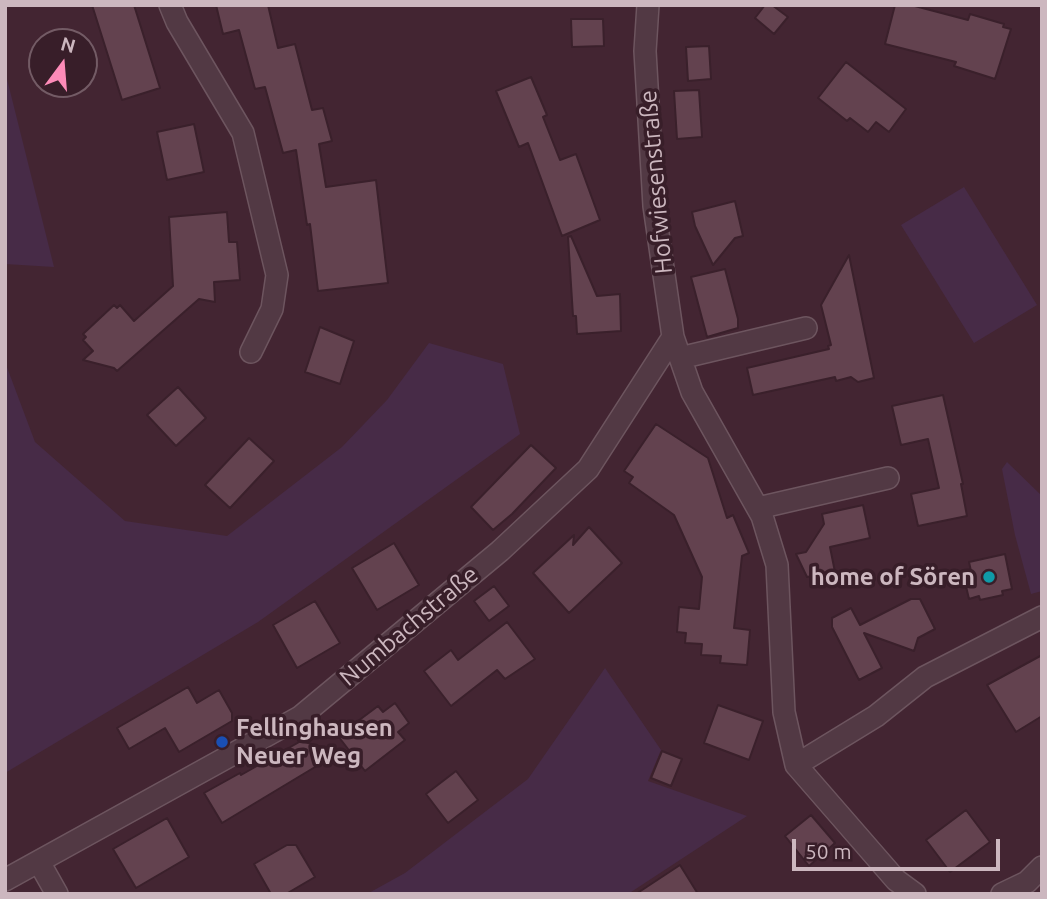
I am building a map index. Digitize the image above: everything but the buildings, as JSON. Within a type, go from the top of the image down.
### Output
[{"type":"street","points":[[170,5],[177,22],[243,133],[274,262],[277,275],[272,309],[251,352]]},
{"type":"street","name":"Hofwiesenstraße","points":[[648,5],[645,51],[654,206],[677,347],[692,392],[758,508],[777,565],[784,712],[796,765]]},
{"type":"street","points":[[677,347],[806,328]]},
{"type":"street","name":"Numbachstraße","points":[[5,880],[300,717],[500,551],[588,469],[677,347]]},
{"type":"street","points":[[758,508],[888,478]]},
{"type":"street","points":[[915,894],[896,880],[796,765],[876,716],[925,677],[1042,617]]},
{"type":"street","points":[[38,862],[57,894]]},
{"type":"street","points":[[1002,894],[1027,882],[1042,867]]},
{"type":"shaded area","points":[[5,71],[54,267],[5,264]]},
{"type":"shaded area","points":[[964,187],[1037,305],[974,343],[901,225]]},
{"type":"shaded area","points":[[429,343],[503,364],[520,434],[258,622],[5,773],[5,362],[35,442],[125,521],[227,536],[342,447],[387,400]]},
{"type":"shaded area","points":[[1007,462],[1042,496],[1042,591],[1031,594],[1015,535],[1002,469]]},
{"type":"shaded area","points":[[605,668],[661,750],[648,781],[747,816],[628,894],[367,894],[405,873],[528,779]]},
{"type":"place","name":"home of Sören","points":[[989,577]]},
{"type":"place","name":"Fellinghausen Neuer Weg","points":[[222,742]]}]
